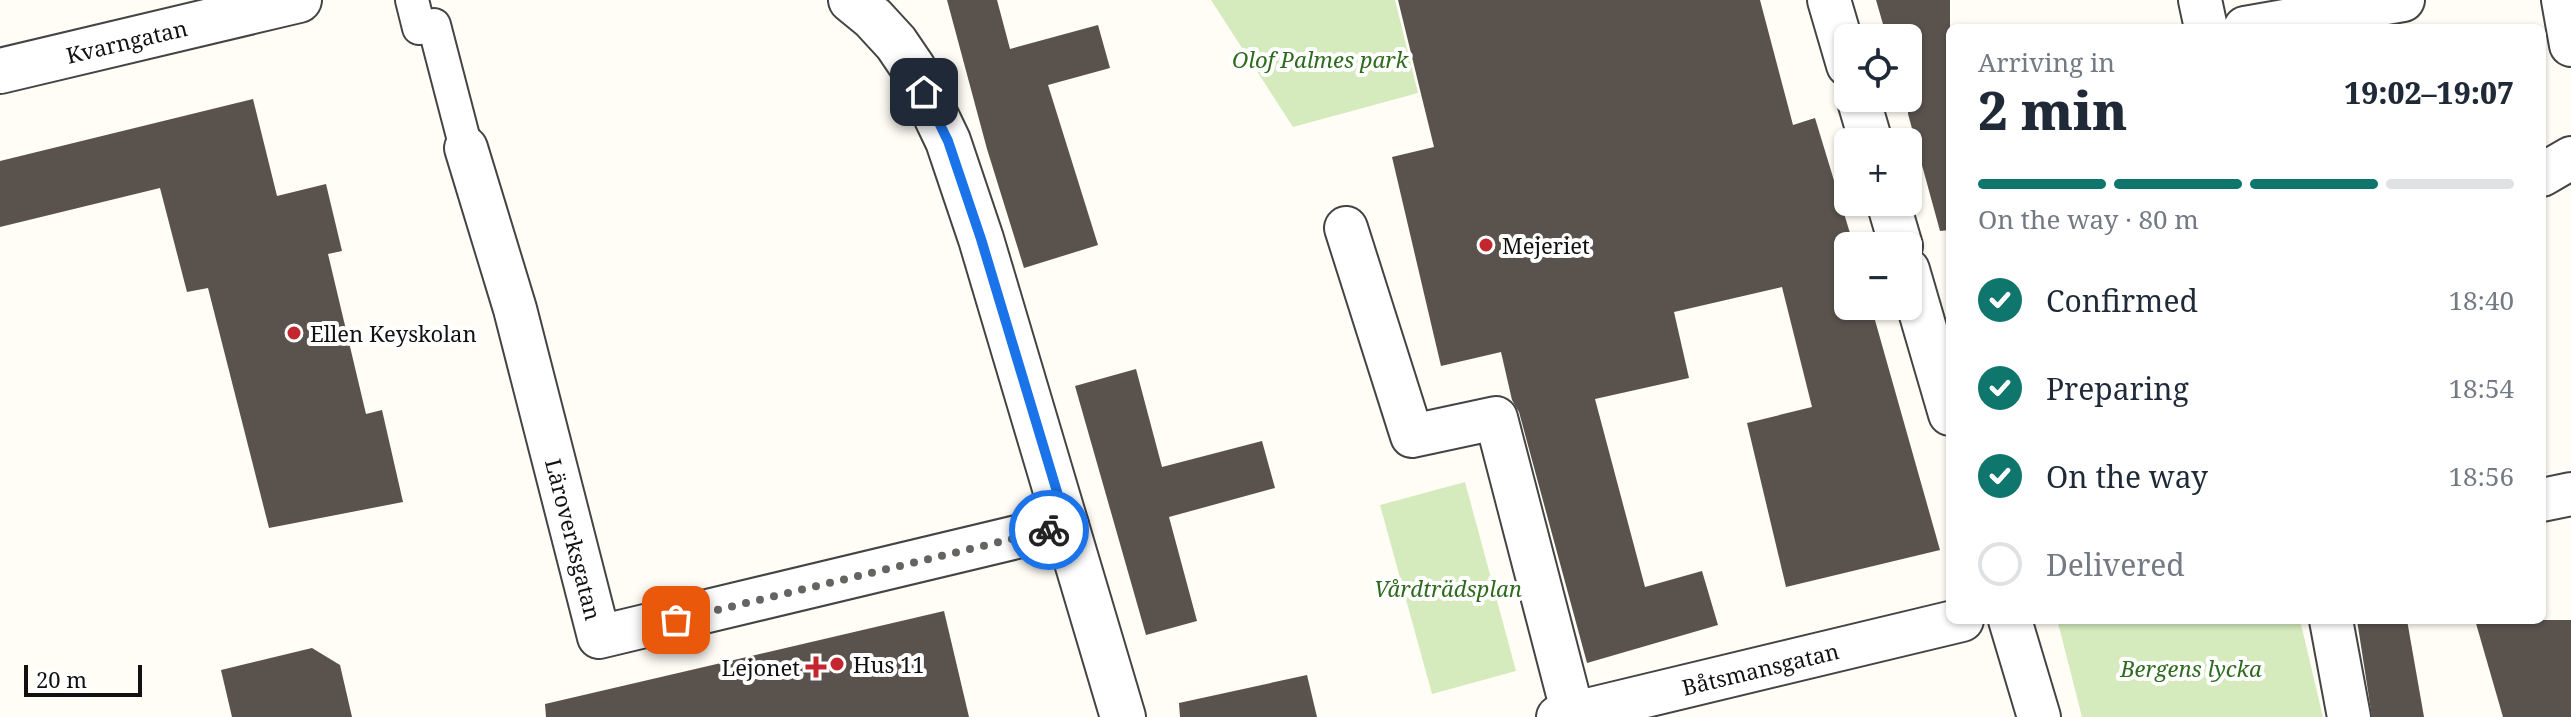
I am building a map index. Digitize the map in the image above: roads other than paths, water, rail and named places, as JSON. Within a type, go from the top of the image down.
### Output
[{"type":"street","name":"Kvarngatan","points":[[0,71],[299,0]]},
{"type":"street","points":[[851,0],[873,18],[905,56],[948,141],[981,239],[1123,717]]},
{"type":"street","points":[[1829,0],[1836,24]]},
{"type":"street","points":[[2200,0],[2205,24]]},
{"type":"street","points":[[2268,24],[2403,0]]},
{"type":"street","points":[[2563,0],[2571,45]]},
{"type":"street","name":"Läroverksgatan","points":[[422,18],[515,309],[599,637],[1067,525]]},
{"type":"street","points":[[2546,173],[2571,158]]},
{"type":"street","points":[[1346,228],[1412,436],[1496,418],[1566,715]]},
{"type":"street","points":[[1922,318],[1946,400]]},
{"type":"street","points":[[2546,499],[2571,494]]},
{"type":"street","name":"Båtsmansgatan","points":[[1566,715],[1946,624]]},
{"type":"street","points":[[2011,624],[2039,717]]},
{"type":"street","points":[[2332,624],[2349,717]]},
{"type":"place","name":"Mejeriet","points":[[1486,245]]},
{"type":"place","name":"Ellen Keyskolan","points":[[294,333]]},
{"type":"place","name":"Hus 11","points":[[837,664]]},
{"type":"place","name":"Lejonet","points":[[816,667]]},
{"type":"park label","name":"Olof Palmes park","points":[[1320,59]]},
{"type":"park label","name":"Vårdträdsplan","points":[[1448,588]]},
{"type":"park label","name":"Bergens lycka","points":[[2191,668]]}]
